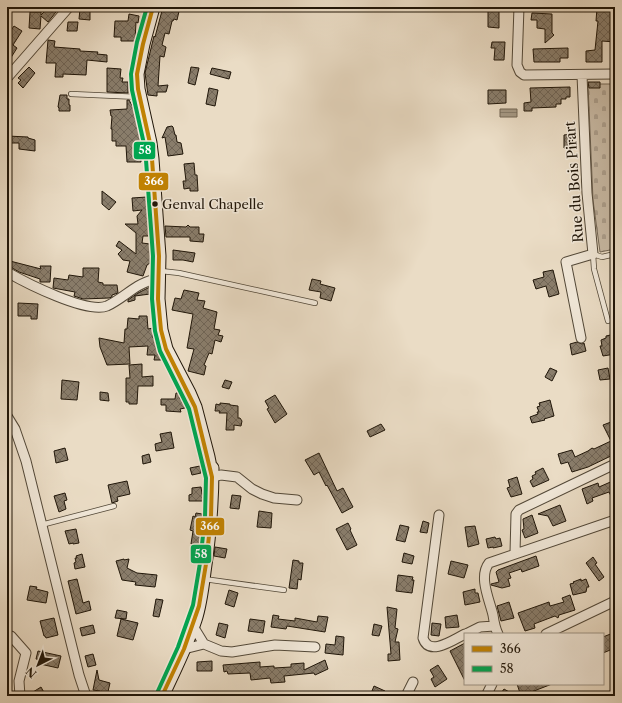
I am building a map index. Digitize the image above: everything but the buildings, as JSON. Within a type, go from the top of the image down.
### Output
[{"type":"main road","points":[[153,7],[137,74],[152,159],[153,193],[157,220],[158,274],[164,316],[171,345],[197,396],[203,416],[212,467],[211,517],[200,601],[193,626],[162,696]]},
{"type":"street","points":[[7,78],[69,7]]},
{"type":"street","points":[[519,7],[517,65],[520,72],[524,75],[615,74]]},
{"type":"street","name":"Rue du Bois Pirart","points":[[580,338],[566,262],[593,254],[587,193],[582,75]]},
{"type":"street","points":[[7,272],[35,287],[92,307],[100,308],[108,305],[158,274]]},
{"type":"street","points":[[7,416],[15,430],[26,462],[86,696]]},
{"type":"street","points":[[515,553],[516,514],[519,510],[615,464]]},
{"type":"street","points":[[212,477],[221,475],[238,477],[252,489],[262,494],[274,498],[297,500]]},
{"type":"street","points":[[439,515],[423,638],[425,643],[430,647],[436,647],[464,634]]},
{"type":"street","points":[[467,633],[480,627],[496,630],[485,583],[486,567],[492,562],[615,520]]},
{"type":"street","points":[[548,633],[615,601]]},
{"type":"street","points":[[193,626],[204,644]]},
{"type":"street","points":[[12,636],[26,653],[20,681],[20,696]]},
{"type":"street","points":[[184,648],[204,644],[221,651],[232,652],[275,644],[314,647]]},
{"type":"street","points":[[406,696],[413,682]]},
{"type":"street","points":[[486,696],[492,685]]},
{"type":"lane","points":[[71,94],[140,97]]},
{"type":"lane","points":[[608,321],[594,269],[593,254],[602,257],[615,254]]},
{"type":"lane","points":[[158,274],[179,273],[316,303]]},
{"type":"lane","points":[[41,525],[114,506]]},
{"type":"lane","points":[[203,579],[284,590]]},
{"type":"green space","points":[[588,84],[615,84],[615,249],[600,252],[593,200]]},
{"type":"shaded area","points":[[500,109],[517,109],[517,117],[500,117]]},
{"type":"transit line","name":"58","points":[[147,7],[137,42],[131,74],[132,90],[146,160],[153,256],[152,299],[155,331],[160,351],[189,409],[206,478],[205,517],[200,563],[193,605],[178,647],[157,693]]},
{"type":"transit line","name":"366","points":[[153,7],[137,74],[138,89],[152,159],[159,256],[158,299],[161,330],[166,349],[195,407],[212,477],[211,517],[206,564],[199,606],[184,649],[162,696]]},
{"type":"place","name":"Genval Chapelle","points":[[155,204]]}]
